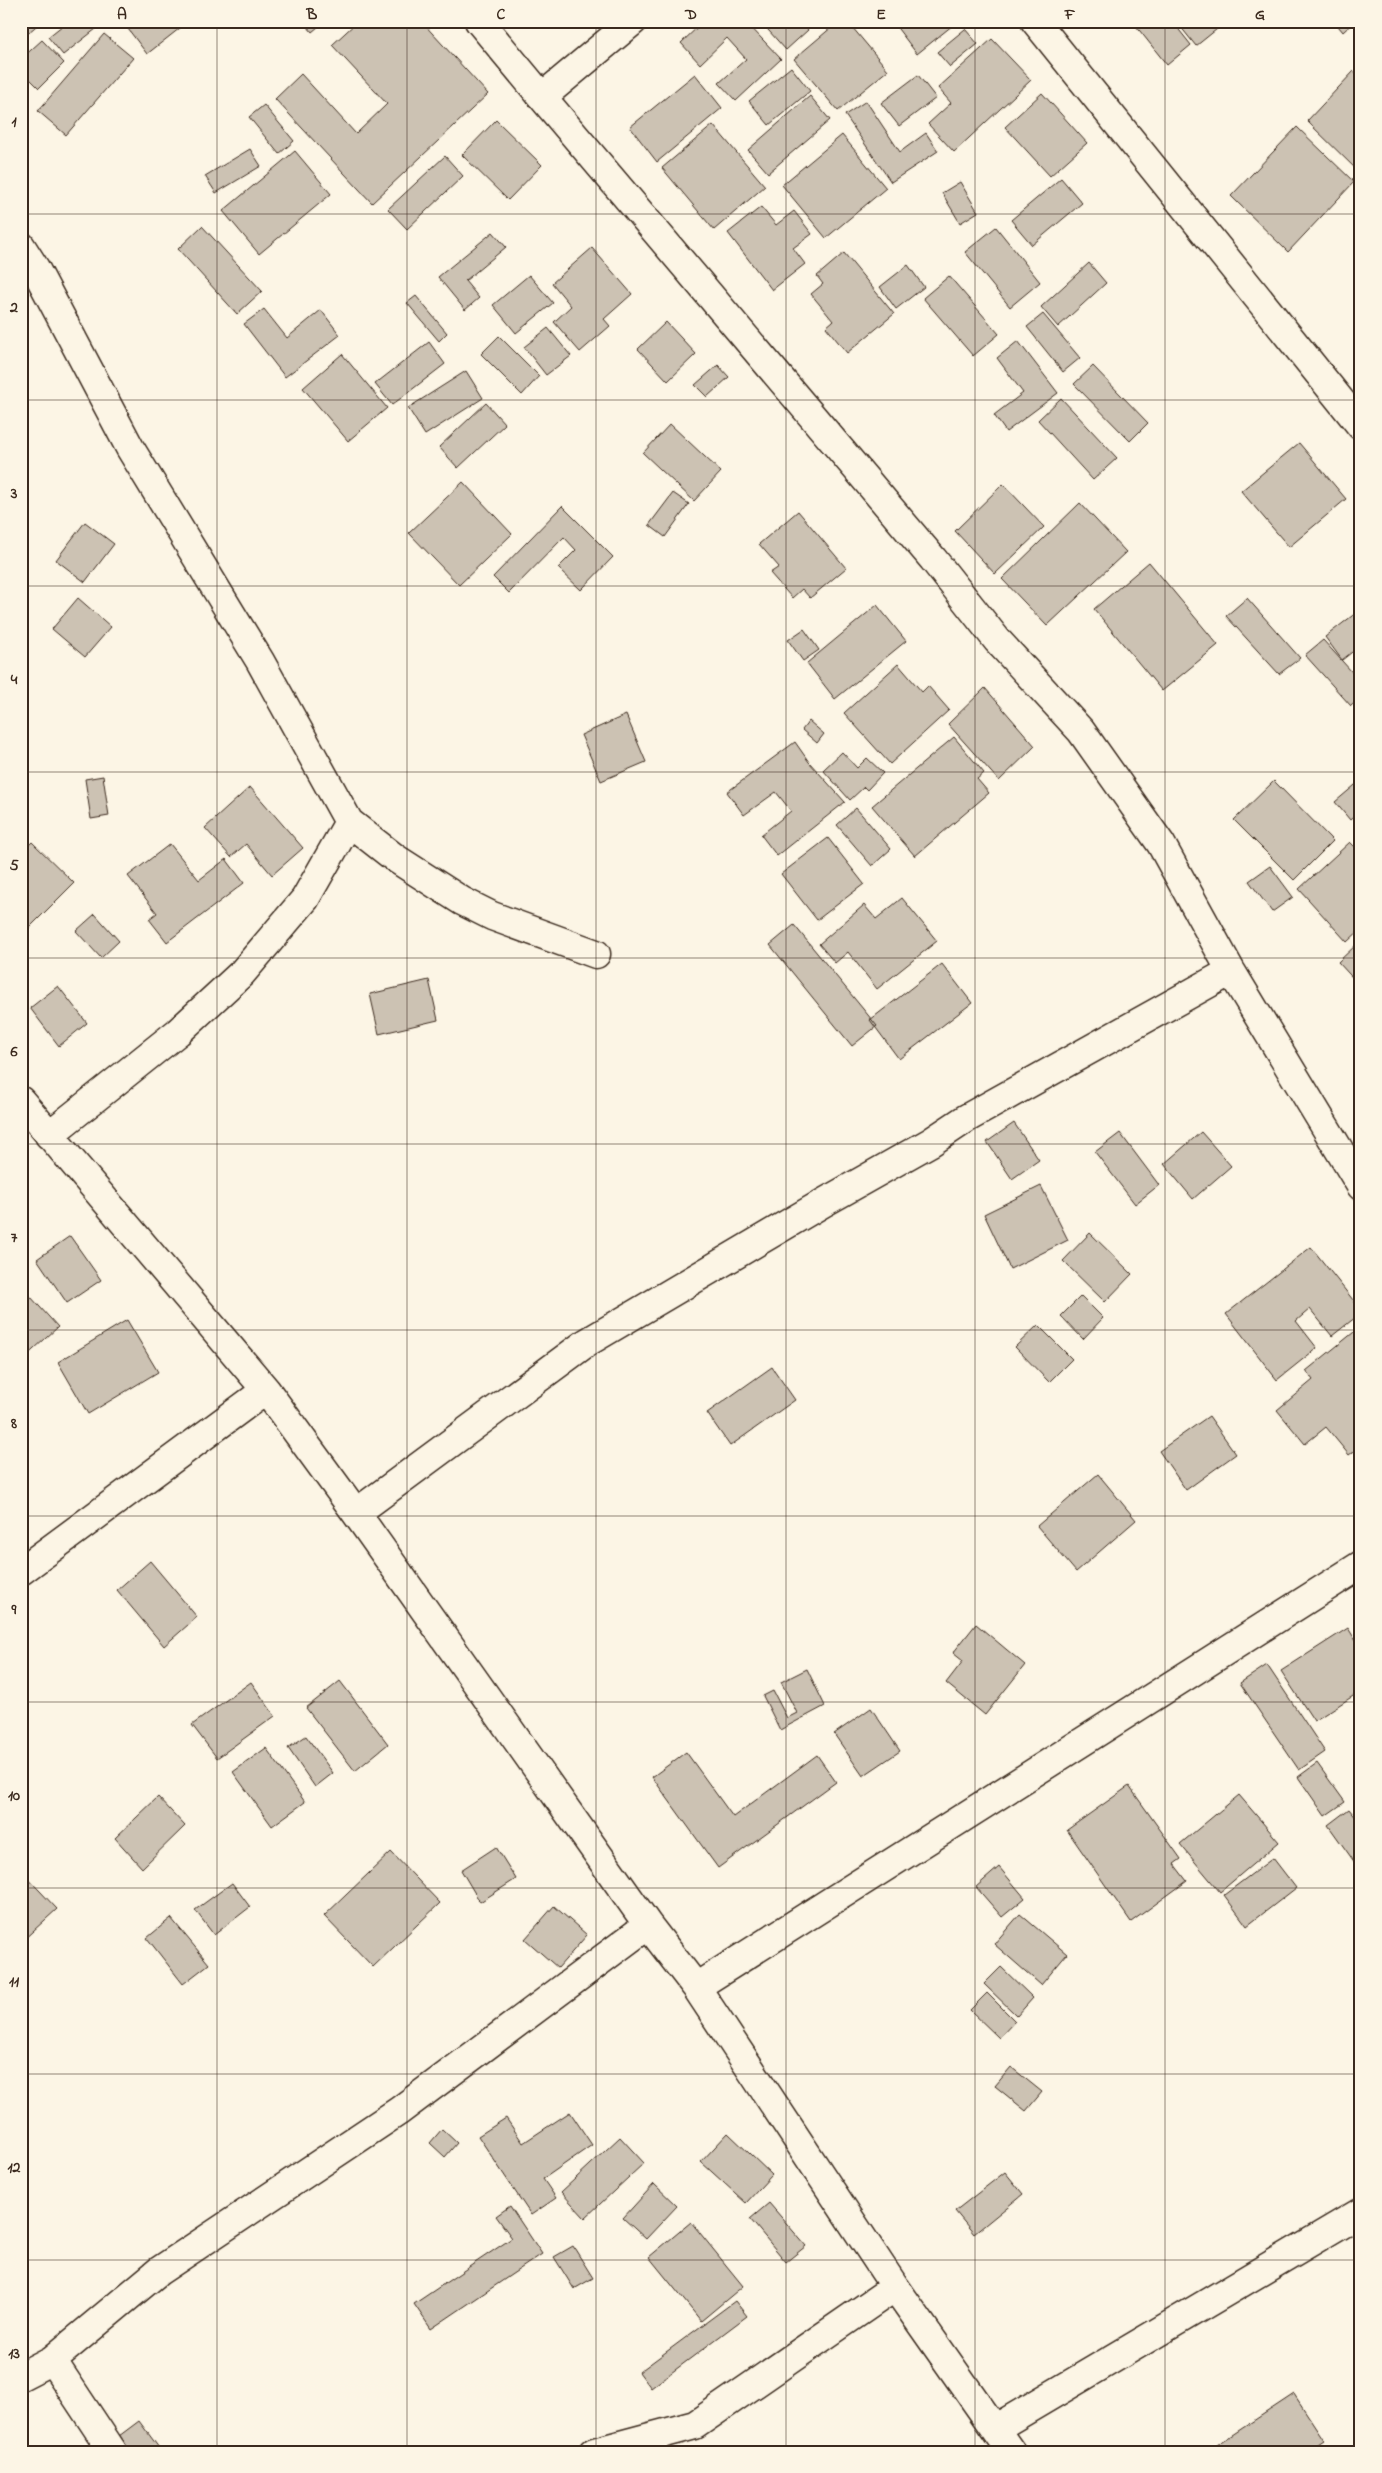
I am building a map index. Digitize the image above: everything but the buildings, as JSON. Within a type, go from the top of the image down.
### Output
[{"type":"street","points":[[479,21],[927,551],[997,640],[1080,731],[1161,844],[1231,970],[1361,1186]]},
{"type":"street","points":[[542,97],[633,21]]},
{"type":"street","points":[[1035,21],[1361,426]]},
{"type":"street","points":[[21,246],[36,268],[130,448],[260,661],[349,822],[395,858],[462,901],[492,916],[596,954]]},
{"type":"street","points":[[49,1135],[178,1032],[242,973],[305,899],[349,822]]},
{"type":"street","points":[[356,1513],[586,1344],[823,1203],[931,1142],[967,1118],[1231,970]]},
{"type":"street","points":[[21,1101],[266,1390],[356,1513],[648,1925],[696,1987],[895,2287],[996,2428],[1011,2452]]},
{"type":"street","points":[[21,1571],[266,1390]]},
{"type":"street","points":[[696,1987],[1361,1565]]},
{"type":"street","points":[[21,2376],[52,2360],[159,2271],[400,2111],[648,1925]]},
{"type":"street","points":[[996,2428],[1361,2212]]},
{"type":"street","points":[[594,2452],[695,2425],[895,2287]]},
{"type":"street","points":[[52,2360],[113,2452]]}]
